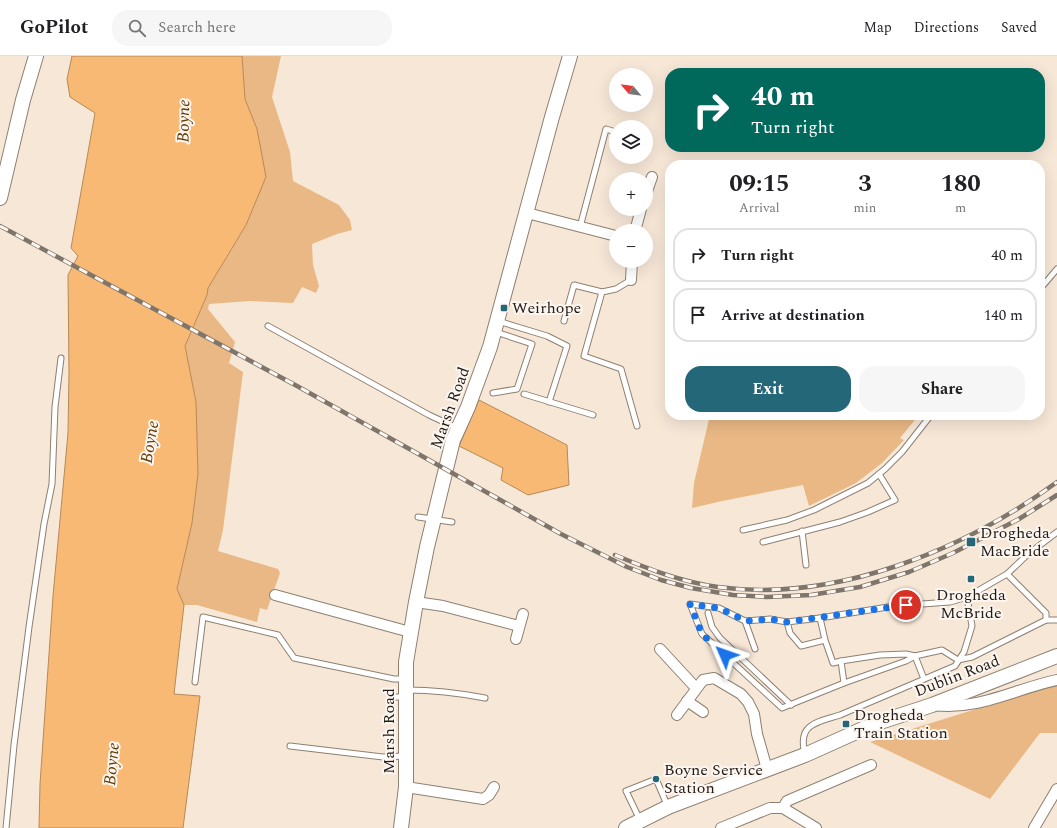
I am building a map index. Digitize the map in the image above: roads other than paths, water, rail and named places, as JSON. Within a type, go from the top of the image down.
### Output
[{"type":"main road","points":[[0,198],[23,100],[36,56]]},
{"type":"main road","name":"Marsh Road","points":[[401,828],[406,788],[403,691],[410,632],[416,602],[453,440],[468,407],[490,347],[570,56]]},
{"type":"main road","name":"Dublin Road","points":[[626,828],[668,807],[805,755],[874,724],[932,705],[1057,656]]},
{"type":"street","points":[[527,213],[609,234]]},
{"type":"street","points":[[631,280],[632,268]]},
{"type":"street","points":[[275,595],[410,632]]},
{"type":"street","points":[[416,602],[443,606],[519,626]]},
{"type":"street","points":[[516,639],[523,614]]},
{"type":"street","points":[[660,649],[696,688]]},
{"type":"street","points":[[677,715],[703,680],[714,678],[740,694],[754,714],[757,734],[767,769]]},
{"type":"street","points":[[932,705],[948,707],[970,705],[1057,680]]},
{"type":"street","points":[[687,701],[703,712]]},
{"type":"street","points":[[783,808],[787,801],[871,765]]},
{"type":"street","points":[[406,788],[483,799],[489,795],[494,787]]},
{"type":"street","points":[[1034,828],[1057,789]]},
{"type":"street","points":[[721,828],[770,808],[783,808],[816,828]]},
{"type":"lane","points":[[580,227],[606,129],[609,130]]},
{"type":"lane","points":[[1045,283],[1057,269]]},
{"type":"lane","points":[[564,321],[574,285],[602,292],[616,289],[631,280]]},
{"type":"lane","points":[[602,292],[584,356],[621,370],[637,426]]},
{"type":"lane","points":[[268,326],[429,415],[458,429]]},
{"type":"lane","points":[[493,393],[517,389],[532,344],[496,326]]},
{"type":"lane","points":[[496,326],[547,336],[567,346],[549,402]]},
{"type":"lane","points":[[6,828],[29,627],[44,524],[52,484],[55,407],[61,358]]},
{"type":"lane","points":[[524,394],[593,415]]},
{"type":"lane","points":[[743,530],[787,520],[814,510],[868,483],[902,452],[927,420]]},
{"type":"lane","points":[[763,542],[840,522],[896,500],[879,474]]},
{"type":"lane","points":[[418,517],[452,522]]},
{"type":"lane","points":[[802,531],[806,565]]},
{"type":"lane","points":[[1057,532],[1027,555],[1007,574],[967,597],[950,602],[894,606],[787,622],[770,619],[746,621],[719,608],[690,604],[702,634],[782,708],[844,683],[906,661],[915,656],[942,650],[958,660],[972,657],[1046,620],[1057,620]]},
{"type":"lane","points":[[1007,574],[1046,613],[1046,620]]},
{"type":"lane","points":[[805,755],[802,743],[804,734],[810,726],[822,720],[840,715],[955,666],[964,652],[972,626],[967,597]]},
{"type":"lane","points":[[708,613],[712,627],[720,638],[790,705]]},
{"type":"lane","points":[[195,682],[203,617],[278,636],[294,658],[394,679],[403,691],[430,690],[458,692],[485,698]]},
{"type":"lane","points":[[820,618],[825,640],[833,663],[880,655],[906,654],[915,656]]},
{"type":"lane","points":[[746,621],[755,648]]},
{"type":"lane","points":[[787,622],[790,633],[801,646],[825,640]]},
{"type":"lane","points":[[915,656],[924,679]]},
{"type":"lane","points":[[841,661],[844,683]]},
{"type":"lane","points":[[290,746],[383,756],[406,756]]},
{"type":"lane","points":[[640,821],[626,791],[656,779],[668,807]]},
{"type":"water","name":"Boyne","points":[[72,56],[242,56],[245,99],[257,129],[266,177],[246,225],[208,288],[207,295],[185,346],[196,402],[198,474],[192,523],[177,589],[184,605],[174,694],[200,696],[183,828],[39,828],[40,784],[53,596],[68,433],[68,275],[78,256],[71,248],[95,113],[70,97],[67,79]]},
{"type":"water","points":[[479,400],[567,445],[569,485],[528,495],[501,480],[503,468],[459,446]]},
{"type":"railway","points":[[0,226],[297,386],[561,534],[627,567],[661,580],[691,588],[733,595],[767,597],[811,595],[860,587],[909,572],[953,553],[1019,519],[1057,495]]},
{"type":"railway","points":[[615,555],[665,574],[705,585],[762,590],[807,587],[852,579],[896,566],[940,549],[1021,507],[1057,482]]},
{"type":"place","name":"Weirhope","points":[[504,308]]},
{"type":"place","name":"Drogheda MacBride","points":[[971,542]]},
{"type":"place","name":"Drogheda McBride","points":[[971,579]]},
{"type":"place","name":"Drogheda Train Station","points":[[846,724]]},
{"type":"place","name":"Boyne Service Station","points":[[656,779]]}]
